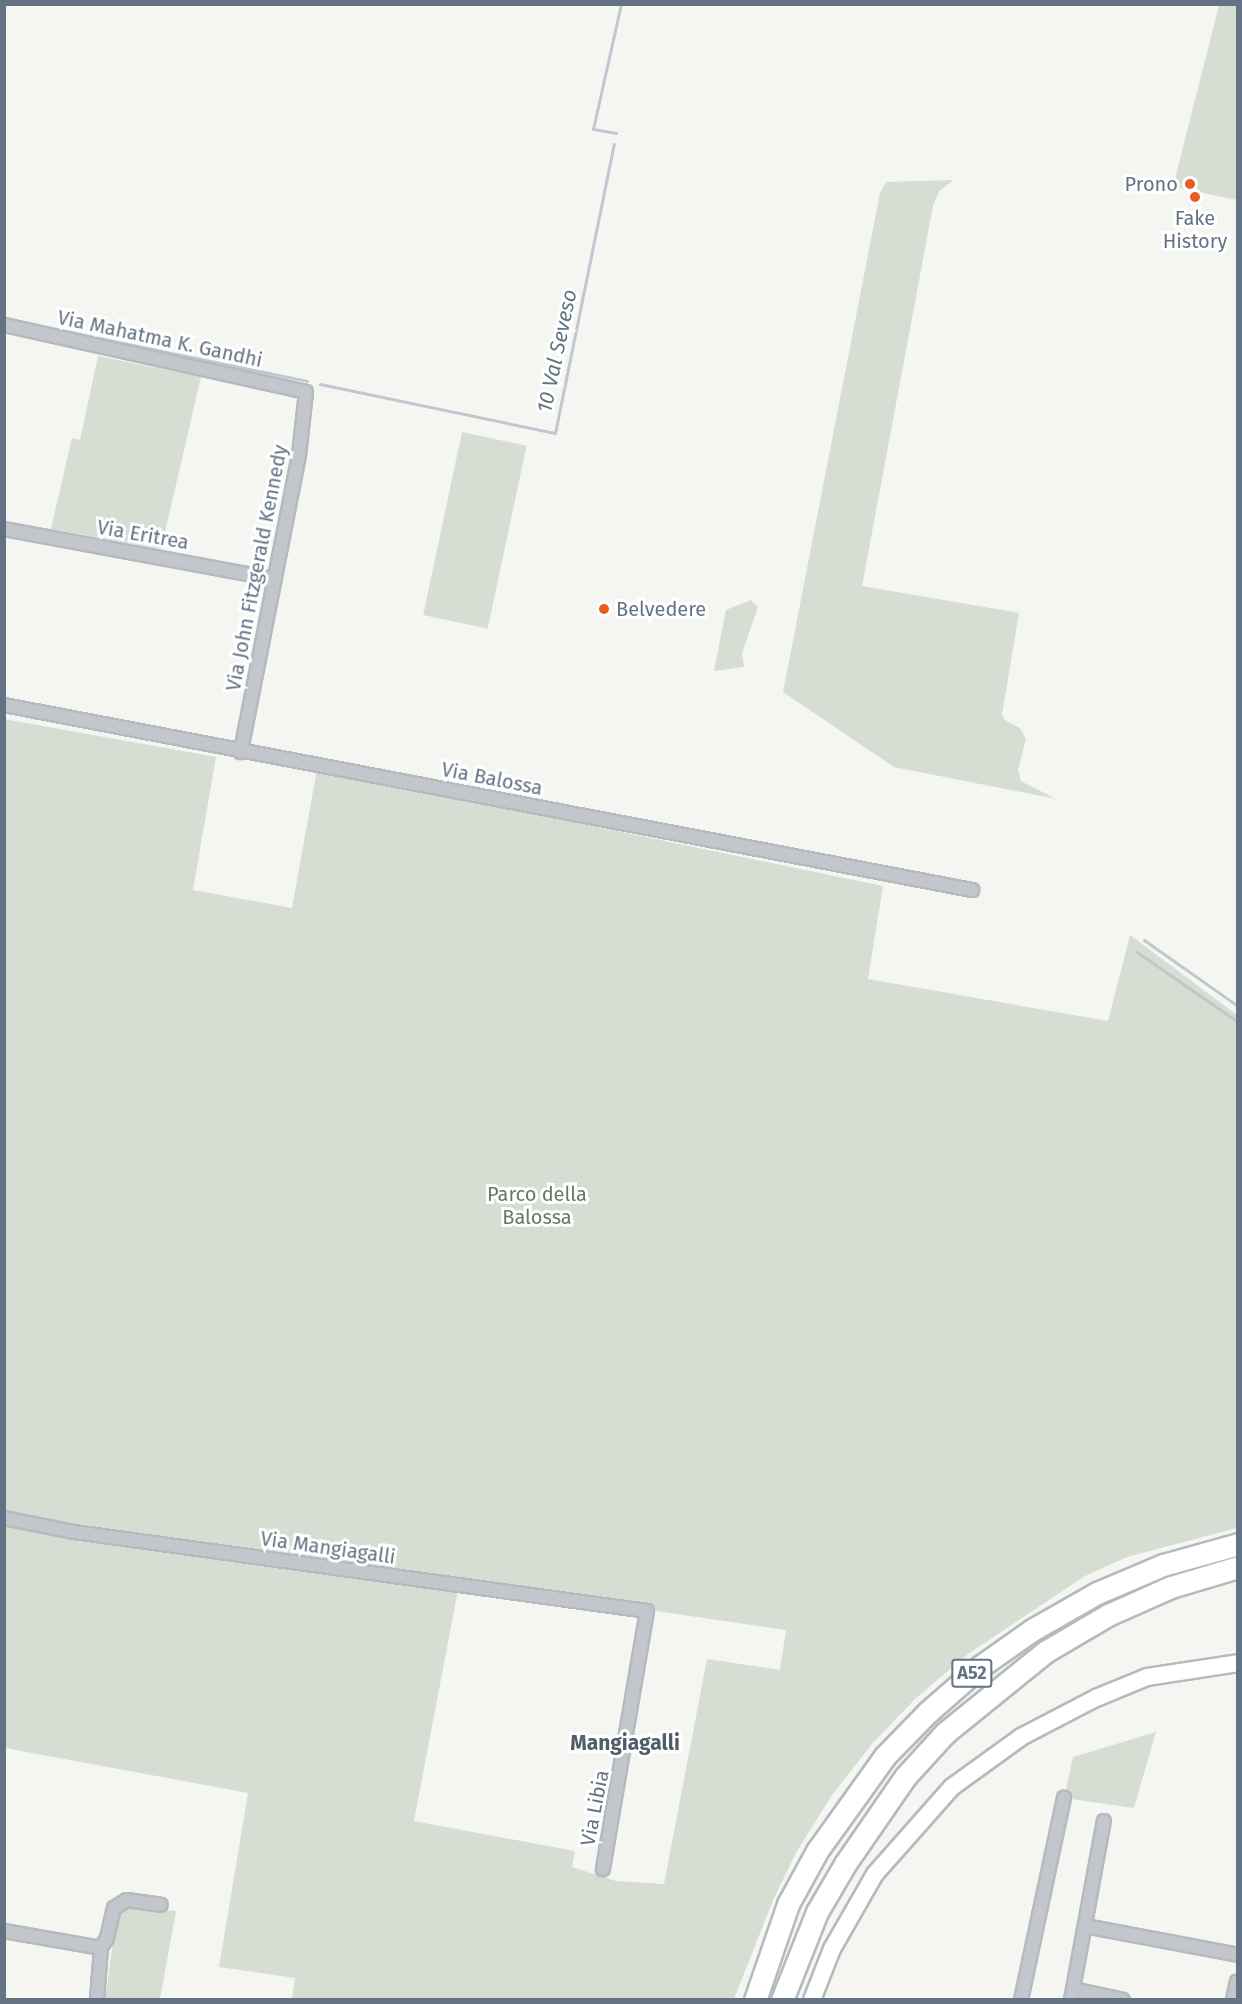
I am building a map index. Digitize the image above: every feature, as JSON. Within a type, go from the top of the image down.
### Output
[{"type":"highway","name":"A52","points":[[755,2000],[788,1904],[817,1851],[885,1756],[928,1712],[1023,1636],[1097,1593],[1163,1564],[1238,1544]]},
{"type":"highway","name":"A52","points":[[782,2000],[817,1912],[845,1864],[905,1777],[945,1733],[1036,1658],[1099,1620],[1171,1587],[1238,1567]]},
{"type":"main road","points":[[812,2000],[832,1949],[875,1874],[906,1834],[969,1774],[1021,1737],[1096,1698],[1147,1677],[1238,1664]]},
{"type":"street","name":"Via Mahatma K. Gandhi","points":[[4,325],[306,392]]},
{"type":"street","name":"Via John Fitzgerald Kennedy","points":[[241,752],[308,404],[306,392]]},
{"type":"street","name":"Via Eritrea","points":[[4,529],[274,579]]},
{"type":"street","name":"Via Balossa","points":[[4,705],[972,890]]},
{"type":"street","name":"Via Mangiagalli","points":[[4,1518],[74,1532],[647,1611]]},
{"type":"street","name":"Via Libia","points":[[603,1869],[647,1611]]},
{"type":"street","points":[[1021,2000],[1064,1797]]},
{"type":"street","points":[[1104,1821],[1072,1994],[1123,2000]]},
{"type":"street","points":[[97,2000],[101,1948],[117,1903],[127,1900],[161,1905]]},
{"type":"street","points":[[1085,1926],[1238,1955]]},
{"type":"street","points":[[4,1931],[101,1948]]},
{"type":"street","points":[[1233,2000],[1237,1981]]},
{"type":"green space","points":[[1219,5],[1237,5],[1237,200],[1173,187]]},
{"type":"green space","points":[[954,180],[939,191],[933,206],[862,586],[1019,613],[1002,714],[1005,720],[1020,728],[1026,739],[1018,770],[1021,781],[1056,799],[894,767],[783,692],[880,193],[886,182]]},
{"type":"green space","points":[[98,356],[201,377],[161,549],[51,529],[72,438],[80,440]]},
{"type":"green space","points":[[462,432],[527,446],[488,629],[423,615]]},
{"type":"green space","points":[[751,600],[758,607],[742,653],[744,667],[714,671],[726,610]]},
{"type":"green space","name":"Parco della Balossa","points":[[4,719],[216,757],[193,890],[292,908],[317,769],[883,886],[868,979],[1108,1021],[1130,935],[1237,1015],[1237,1528],[1127,1557],[1085,1576],[968,1654],[915,1699],[872,1744],[832,1795],[797,1851],[774,1898],[734,1999],[292,1999],[295,1978],[219,1967],[248,1793],[5,1748],[5,1525],[458,1590],[414,1821],[575,1851],[572,1867],[616,1881],[664,1884],[707,1659],[780,1670],[786,1630],[92,1529],[5,1512]]},
{"type":"green space","points":[[1156,1732],[1134,1808],[1064,1798],[1073,1757]]},
{"type":"green space","points":[[128,1907],[176,1911],[160,1999],[105,2000],[117,1912]]},
{"type":"waterway","name":"10 Val Seveso","points":[[616,133],[593,129],[621,4]]},
{"type":"waterway","name":"10 Val Seveso","points":[[320,384],[555,433],[614,144]]},
{"type":"waterway","name":"10 Val Seveso","points":[[69,332],[307,381]]},
{"type":"waterway","points":[[1144,940],[1238,1006]]},
{"type":"waterway","points":[[1137,952],[1238,1022]]},
{"type":"place","name":"Prono","points":[[1190,184]]},
{"type":"place","name":"Fake History","points":[[1195,197]]},
{"type":"place","name":"Belvedere","points":[[604,609]]},
{"type":"district","name":"Mangiagalli","points":[[625,1743]]}]
